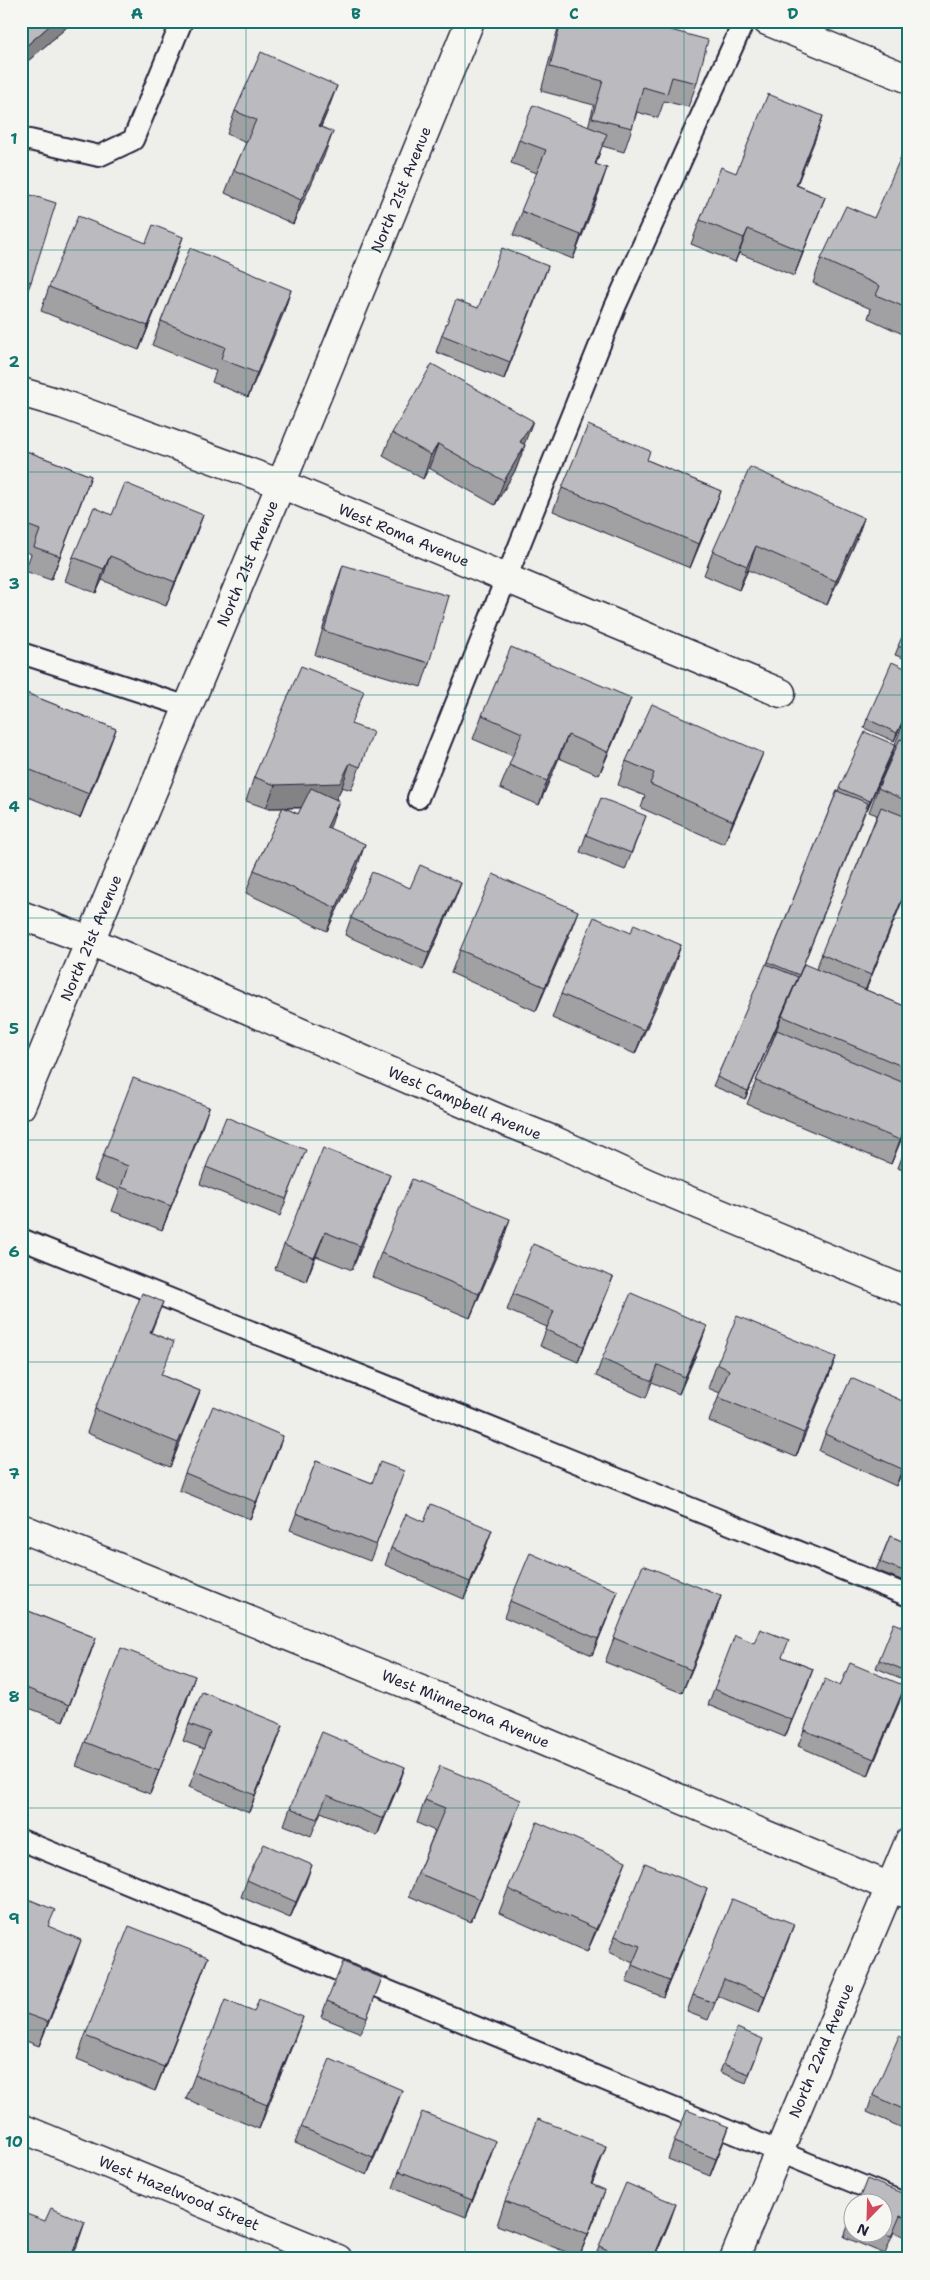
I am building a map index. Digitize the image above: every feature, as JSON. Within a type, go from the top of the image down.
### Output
[{"type":"street","name":"North 21st Avenue","points":[[21,1106],[281,484],[470,21]]},
{"type":"street","points":[[767,21],[909,79]]},
{"type":"street","name":"West Roma Avenue","points":[[21,392],[62,404],[281,484],[781,693]]},
{"type":"street","name":"West Campbell Avenue","points":[[21,916],[90,941],[502,1120],[553,1140],[649,1184],[909,1292]]},
{"type":"street","name":"West Minnezona Avenue","points":[[21,1528],[431,1694],[899,1891]]},
{"type":"street","name":"North 22nd Avenue","points":[[734,2259],[779,2151],[899,1891],[909,1842]]},
{"type":"street","name":"West Hazelwood Street","points":[[21,2128],[338,2259]]},
{"type":"lane","points":[[21,138],[99,156],[133,140],[182,21]]},
{"type":"lane","points":[[418,798],[615,307],[744,21]]},
{"type":"lane","points":[[21,652],[188,707]]},
{"type":"lane","points":[[21,1239],[909,1596]]},
{"type":"lane","points":[[21,1840],[909,2205]]},
{"type":"building","points":[[21,21],[55,21],[26,46],[21,40]]},
{"type":"building","points":[[561,21],[637,21],[708,40],[697,83],[672,77],[667,94],[643,87],[632,128],[592,118],[603,81],[550,67]]},
{"type":"building","points":[[261,52],[337,86],[319,126],[333,132],[301,200],[234,170],[256,120],[235,111]]},
{"type":"building","points":[[768,94],[823,116],[796,185],[825,197],[803,252],[748,229],[744,238],[700,220],[721,167],[736,173]]},
{"type":"building","points":[[533,105],[607,134],[595,164],[607,168],[581,235],[521,211],[546,150],[519,140]]},
{"type":"building","points":[[904,150],[909,152],[909,309],[876,295],[880,286],[821,259],[846,206],[874,218]]},
{"type":"building","points":[[21,192],[56,203],[31,282],[21,278]]},
{"type":"building","points":[[78,216],[146,243],[153,225],[183,237],[148,326],[49,287]]},
{"type":"building","points":[[190,248],[291,290],[257,373],[221,359],[225,347],[161,321]]},
{"type":"building","points":[[502,248],[548,266],[510,362],[442,335],[456,300],[478,308]]},
{"type":"building","points":[[432,364],[533,421],[520,442],[525,445],[504,481],[438,444],[431,455],[392,433]]},
{"type":"building","points":[[588,425],[650,451],[647,460],[721,491],[699,544],[562,488]]},
{"type":"building","points":[[21,449],[91,476],[60,556],[34,547],[40,530],[21,523]]},
{"type":"building","points":[[750,467],[864,518],[836,581],[756,546],[747,566],[713,551]]},
{"type":"building","points":[[125,483],[203,515],[175,582],[110,556],[104,569],[73,557],[94,507],[112,515]]},
{"type":"building","points":[[343,565],[449,596],[429,663],[324,631]]},
{"type":"building","points":[[909,621],[909,651],[898,646]]},
{"type":"building","points":[[511,647],[631,698],[608,752],[568,735],[547,781],[509,765],[522,733],[482,715]]},
{"type":"building","points":[[892,662],[909,670],[909,707],[897,733],[867,719]]},
{"type":"building","points":[[301,666],[364,691],[351,724],[373,732],[360,767],[350,763],[340,783],[275,785],[254,777]]},
{"type":"building","points":[[21,691],[116,729],[89,794],[21,766]]},
{"type":"building","points":[[652,704],[763,753],[733,821],[650,784],[654,773],[626,761]]},
{"type":"building","points":[[909,709],[909,723],[903,721]]},
{"type":"building","points":[[865,732],[895,745],[870,801],[839,788]]},
{"type":"building","points":[[900,739],[909,742],[909,802],[878,788]]},
{"type":"building","points":[[311,788],[339,801],[327,827],[365,844],[336,908],[254,870],[283,807],[298,814]]},
{"type":"building","points":[[837,791],[868,803],[799,975],[768,962]]},
{"type":"building","points":[[601,798],[646,816],[631,853],[586,835]]},
{"type":"building","points":[[881,807],[909,818],[909,882],[871,975],[821,954]]},
{"type":"building","points":[[420,865],[461,883],[429,953],[351,918],[372,872],[410,888]]},
{"type":"building","points":[[493,874],[578,911],[545,987],[460,950]]},
{"type":"building","points":[[594,917],[631,933],[634,924],[681,945],[644,1030],[561,994]]},
{"type":"building","points":[[766,964],[798,977],[748,1091],[717,1077]]},
{"type":"building","points":[[804,964],[909,1008],[909,1069],[782,1016]]},
{"type":"building","points":[[777,1030],[909,1085],[909,1118],[900,1140],[756,1081]]},
{"type":"building","points":[[133,1078],[209,1107],[171,1206],[121,1187],[128,1166],[103,1156]]},
{"type":"building","points":[[226,1117],[306,1150],[286,1199],[206,1167]]},
{"type":"building","points":[[323,1148],[390,1175],[360,1246],[325,1232],[314,1258],[284,1245]]},
{"type":"building","points":[[412,1179],[510,1219],[479,1294],[381,1253]]},
{"type":"building","points":[[533,1244],[613,1277],[584,1346],[546,1330],[554,1311],[513,1294]]},
{"type":"building","points":[[142,1293],[163,1302],[150,1332],[174,1342],[161,1375],[200,1391],[178,1443],[95,1409]]},
{"type":"building","points":[[631,1293],[707,1326],[685,1377],[658,1365],[652,1381],[602,1359]]},
{"type":"building","points":[[737,1316],[836,1357],[804,1433],[718,1397],[729,1370],[717,1364]]},
{"type":"building","points":[[851,1378],[909,1404],[909,1454],[902,1469],[825,1434]]},
{"type":"building","points":[[213,1406],[283,1436],[256,1502],[185,1473]]},
{"type":"building","points":[[316,1461],[372,1483],[380,1462],[404,1471],[376,1545],[296,1513]]},
{"type":"building","points":[[431,1504],[492,1530],[470,1582],[391,1548],[406,1514],[424,1522]]},
{"type":"building","points":[[890,1536],[909,1544],[909,1573],[880,1562]]},
{"type":"building","points":[[530,1553],[618,1591],[598,1639],[510,1601]]},
{"type":"building","points":[[643,1565],[721,1596],[691,1670],[614,1638]]},
{"type":"building","points":[[21,1608],[96,1638],[69,1705],[21,1686]]},
{"type":"building","points":[[894,1623],[909,1629],[909,1672],[879,1660]]},
{"type":"building","points":[[760,1629],[789,1640],[782,1657],[813,1669],[792,1720],[714,1689],[735,1635],[754,1643]]},
{"type":"building","points":[[121,1648],[195,1676],[159,1771],[85,1742]]},
{"type":"building","points":[[850,1663],[905,1686],[874,1759],[804,1730],[825,1679],[840,1686]]},
{"type":"building","points":[[202,1692],[283,1725],[255,1795],[195,1771],[210,1732],[189,1724]]},
{"type":"building","points":[[322,1732],[405,1767],[383,1819],[327,1795],[317,1819],[290,1808]]},
{"type":"building","points":[[440,1766],[521,1800],[480,1899],[418,1873],[445,1808],[425,1800]]},
{"type":"building","points":[[537,1822],[626,1861],[596,1929],[508,1889]]},
{"type":"building","points":[[264,1844],[312,1865],[296,1902],[247,1880]]},
{"type":"building","points":[[645,1863],[707,1889],[669,1981],[632,1965],[640,1946],[615,1936]]},
{"type":"building","points":[[21,1896],[55,1910],[48,1926],[81,1940],[48,2022],[21,2012],[21,1993],[24,1985],[21,1984]]},
{"type":"building","points":[[732,1899],[794,1924],[765,1996],[724,1979],[714,2003],[693,1995]]},
{"type":"building","points":[[129,1926],[208,1957],[164,2067],[85,2036]]},
{"type":"building","points":[[343,1962],[382,1978],[367,2017],[327,2001]]},
{"type":"building","points":[[259,1999],[303,2017],[267,2105],[195,2075],[225,2000],[254,2012]]},
{"type":"building","points":[[737,2028],[763,2039],[749,2074],[723,2064]]},
{"type":"building","points":[[899,2036],[909,2041],[909,2112],[873,2095]]},
{"type":"building","points":[[330,2059],[402,2090],[373,2158],[301,2127]]},
{"type":"building","points":[[687,2110],[729,2127],[716,2159],[674,2142]]},
{"type":"building","points":[[422,2112],[496,2141],[472,2200],[399,2171]]},
{"type":"building","points":[[538,2119],[606,2146],[591,2184],[605,2190],[588,2234],[505,2201]]},
{"type":"building","points":[[867,2179],[909,2196],[909,2219],[900,2216],[892,2235],[892,2192],[862,2192]]},
{"type":"building","points":[[626,2183],[676,2204],[653,2259],[628,2259],[599,2246]]},
{"type":"building","points":[[51,2208],[85,2222],[70,2259],[21,2259],[21,2212],[45,2221]]},
{"type":"building","points":[[120,2253],[134,2259],[117,2259]]},
{"type":"building","points":[[833,2255],[842,2259],[831,2259]]}]
